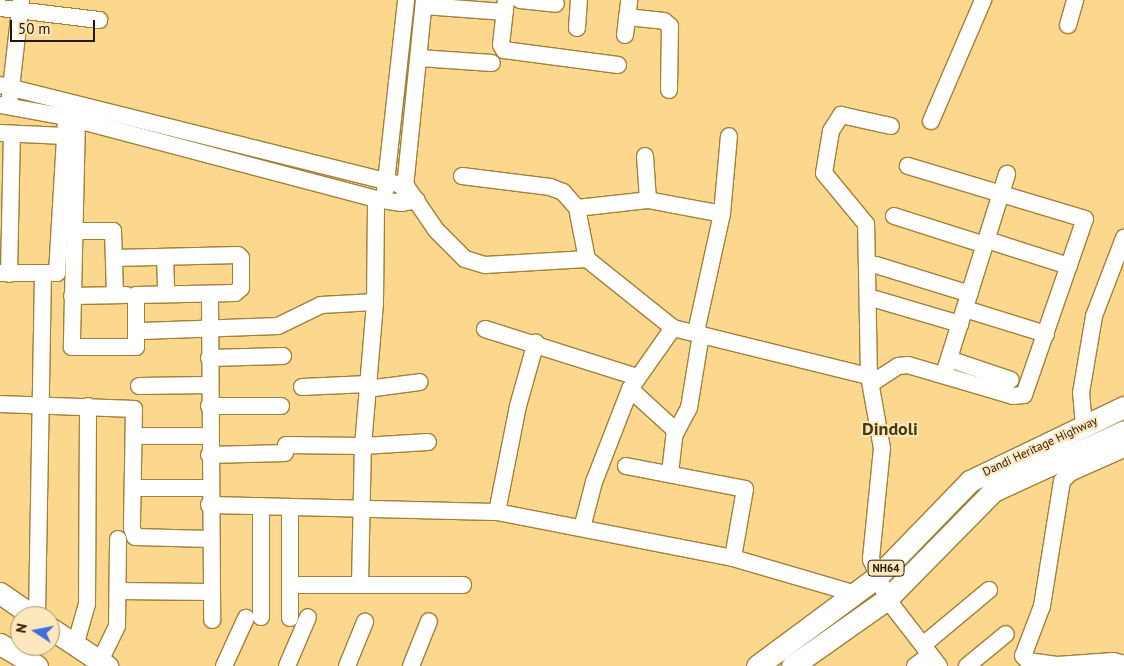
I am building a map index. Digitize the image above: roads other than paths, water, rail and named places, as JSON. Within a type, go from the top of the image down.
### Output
[{"type":"main road","name":"Dandi Heritage Highway","points":[[757,666],[878,576],[970,481],[1006,462],[1124,407]]},
{"type":"main road","name":"Dandi Heritage Highway","points":[[888,599],[993,491],[1124,431]]},
{"type":"main road","points":[[0,593],[20,606]]},
{"type":"main road","name":"NH64","points":[[792,666],[888,599]]},
{"type":"main road","points":[[60,635],[103,663]]},
{"type":"main road","points":[[0,644],[37,666]]},
{"type":"street","points":[[360,585],[363,446],[375,302],[379,200],[386,182],[406,0]]},
{"type":"street","points":[[520,0],[556,4]]},
{"type":"street","points":[[576,28],[579,0]]},
{"type":"street","points":[[625,35],[628,0]]},
{"type":"street","points":[[931,121],[983,0]]},
{"type":"street","points":[[1068,26],[1075,0]]},
{"type":"street","points":[[618,65],[504,50],[501,45],[506,6],[424,3],[406,186],[410,202],[465,259],[486,264],[586,259],[673,328],[699,333],[871,379],[903,365],[944,374],[1019,397],[1027,389],[1085,219],[908,166]]},
{"type":"street","points":[[0,8],[21,5],[99,20]]},
{"type":"street","points":[[21,5],[6,86],[5,106],[72,119],[379,200],[410,202]]},
{"type":"street","points":[[627,17],[664,21],[670,26],[669,90]]},
{"type":"street","points":[[419,58],[492,63]]},
{"type":"street","points":[[6,86],[406,186]]},
{"type":"street","points":[[891,126],[841,115],[831,131],[824,173],[866,224],[871,379],[882,448],[871,559],[888,599],[930,655]]},
{"type":"street","points":[[66,136],[6,133],[5,274],[54,276],[59,270],[66,136],[72,119]]},
{"type":"street","points":[[72,119],[73,231],[70,343],[74,349],[134,349],[136,344],[136,295]]},
{"type":"street","points":[[670,473],[676,434],[689,408],[699,333],[722,214],[729,136]]},
{"type":"street","points":[[645,156],[648,200]]},
{"type":"street","points":[[944,374],[1008,174]]},
{"type":"street","points":[[462,176],[557,188],[577,208],[586,259]]},
{"type":"street","points":[[577,208],[648,200],[722,214]]},
{"type":"street","points":[[894,216],[1069,266]]},
{"type":"street","points":[[73,231],[112,230],[115,258],[115,295]]},
{"type":"street","points":[[1084,426],[1081,393],[1094,316],[1124,238]]},
{"type":"street","points":[[72,296],[235,293],[242,285],[241,258],[238,255],[115,258]]},
{"type":"street","points":[[165,257],[166,294]]},
{"type":"street","points":[[876,265],[965,309],[1046,334]]},
{"type":"street","points":[[35,606],[43,275]]},
{"type":"street","points":[[875,299],[965,309]]},
{"type":"street","points":[[210,300],[209,488],[212,620]]},
{"type":"street","points":[[142,331],[278,326],[316,306],[375,302]]},
{"type":"street","points":[[582,528],[594,482],[634,383],[673,328]]},
{"type":"street","points":[[485,329],[536,342],[634,383],[670,424],[676,434]]},
{"type":"street","points":[[498,512],[518,406],[536,342]]},
{"type":"street","points":[[209,358],[282,356]]},
{"type":"street","points":[[949,359],[1011,380]]},
{"type":"street","points":[[302,386],[368,386],[420,382]]},
{"type":"street","points":[[139,386],[209,385]]},
{"type":"street","points":[[0,404],[134,408],[136,436],[132,528],[135,537],[210,539]]},
{"type":"street","points":[[75,646],[87,604],[88,406]]},
{"type":"street","points":[[209,406],[281,406]]},
{"type":"street","points":[[136,436],[209,436]]},
{"type":"street","points":[[209,455],[428,442]]},
{"type":"street","points":[[1124,449],[1070,473],[1062,481],[1042,606],[1024,656],[1028,661],[1057,665],[1113,661],[1124,664]]},
{"type":"street","points":[[626,466],[745,489],[734,558]]},
{"type":"street","points":[[133,488],[209,488]]},
{"type":"street","points":[[210,505],[498,512],[734,558],[856,594]]},
{"type":"street","points":[[224,666],[254,618],[261,506]]},
{"type":"street","points":[[290,507],[290,618]]},
{"type":"street","points":[[103,663],[117,626],[119,591],[118,539]]},
{"type":"street","points":[[290,585],[463,585]]},
{"type":"street","points":[[916,666],[930,655],[989,590]]},
{"type":"street","points":[[119,591],[211,592]]},
{"type":"street","points":[[287,666],[308,617]]},
{"type":"street","points":[[411,666],[429,621]]},
{"type":"street","points":[[347,666],[366,622]]},
{"type":"street","points":[[967,666],[1006,634]]},
{"type":"district","name":"Dindoli","points":[[890,429]]}]
